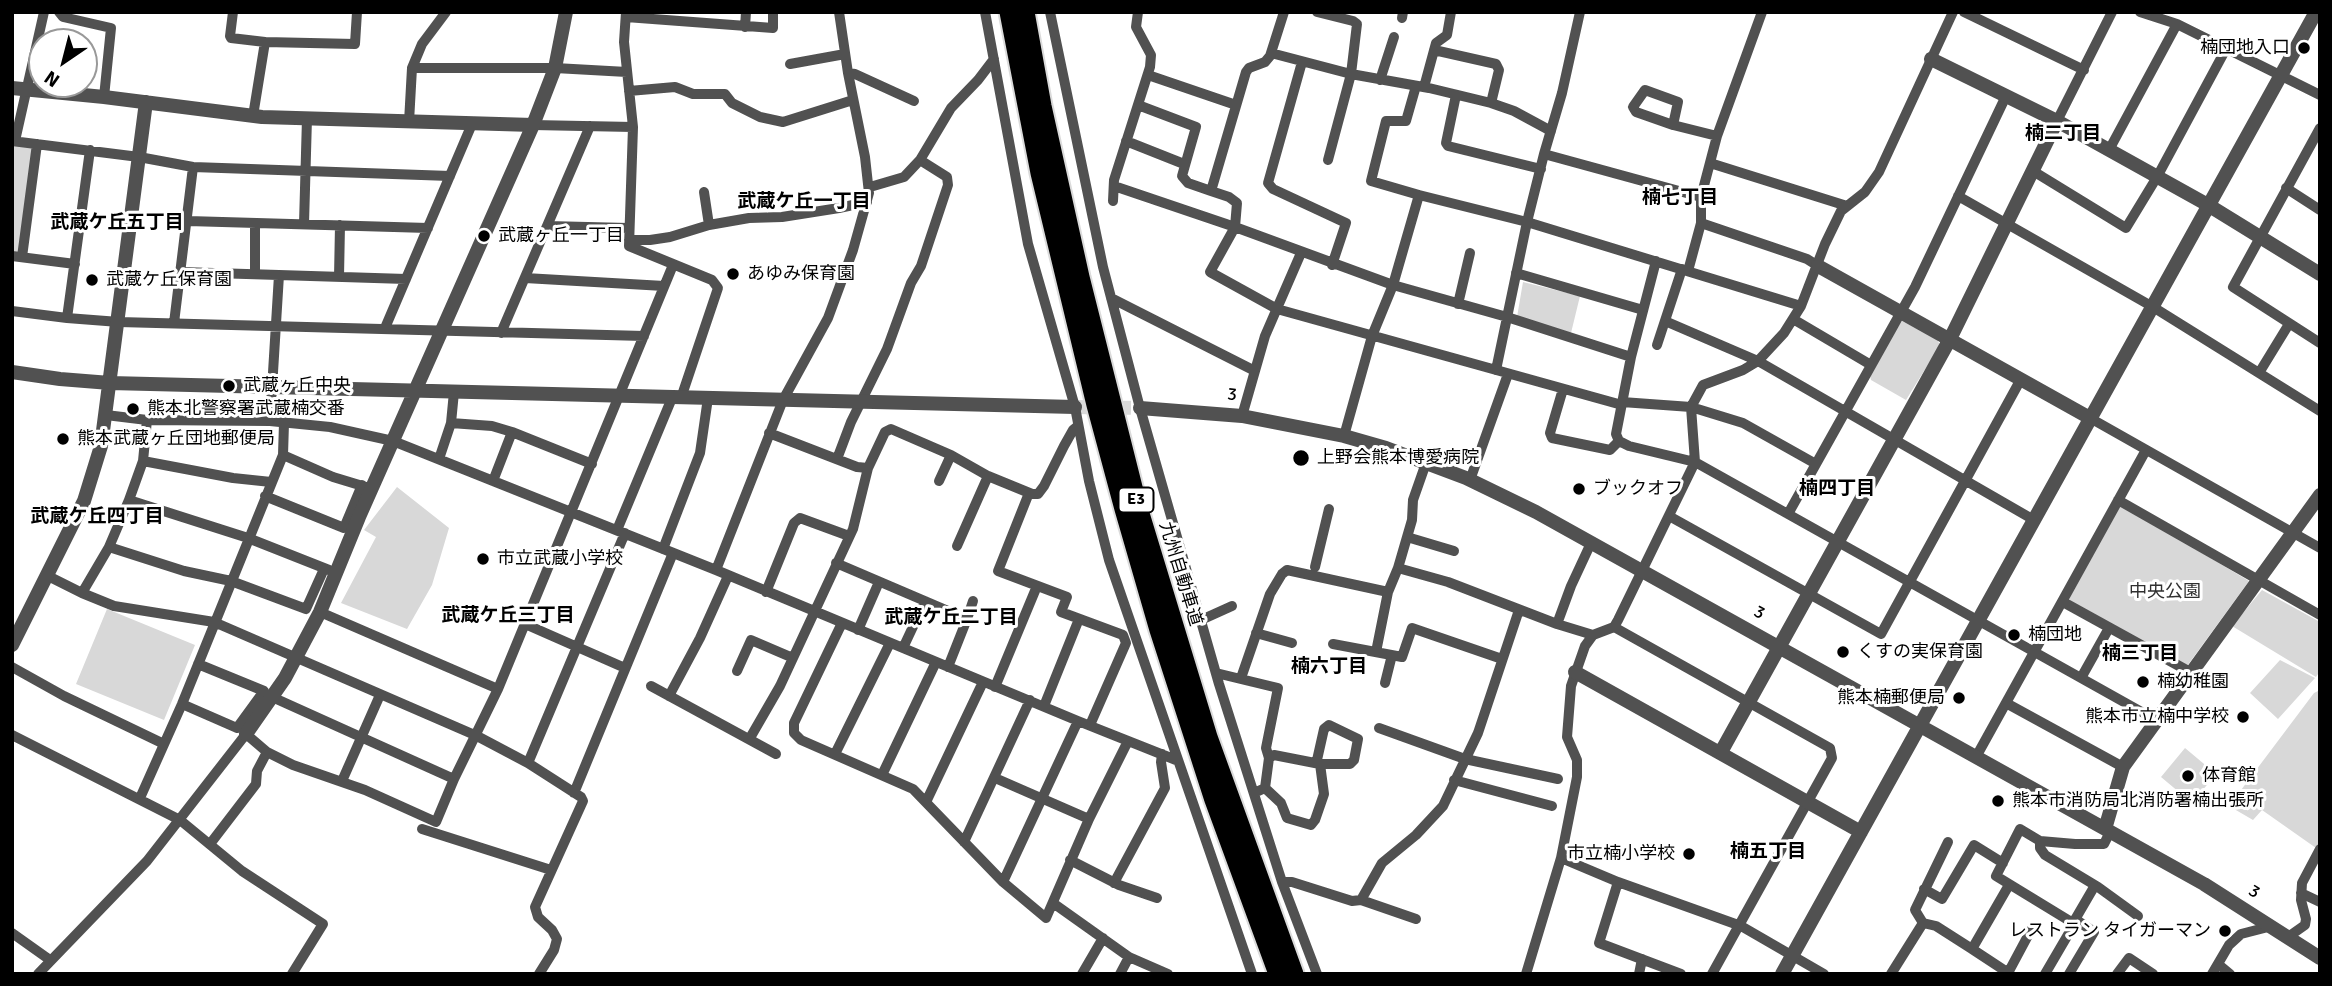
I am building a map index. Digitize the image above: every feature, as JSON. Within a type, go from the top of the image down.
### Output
[{"type":"highway","name":"九州自動車道","points":[[1009,12],[1043,186],[1124,509],[1214,800],[1278,974]]},
{"type":"highway","name":"九州自動車道","points":[[1025,12],[1042,106],[1080,277],[1138,507],[1208,737],[1294,974]]},
{"type":"street","points":[[44,12],[19,90],[14,141],[139,157],[193,167],[450,176]]},
{"type":"street","points":[[59,12],[63,17],[111,29],[104,97]]},
{"type":"street","points":[[233,12],[231,38],[265,42],[355,44],[357,12]]},
{"type":"street","points":[[409,122],[412,68],[422,44],[446,12]]},
{"type":"street","points":[[265,496],[344,528],[393,441],[533,125],[555,68],[566,12]]},
{"type":"street","points":[[745,27],[746,12]]},
{"type":"street","points":[[528,763],[718,288],[712,280],[629,246],[634,127],[624,42],[626,15],[773,28],[773,12]]},
{"type":"street","points":[[716,570],[783,400],[828,318],[867,202],[870,187],[839,12]]},
{"type":"street","points":[[985,12],[1028,244],[1075,407],[1089,481],[1109,560],[1252,974]]},
{"type":"street","points":[[1051,12],[1063,83],[1111,298],[1140,408],[1216,673],[1260,791],[1282,882],[1317,974]]},
{"type":"street","points":[[1113,201],[1114,186],[1148,75],[1151,55],[1138,33],[1138,12]]},
{"type":"street","points":[[1211,191],[1246,72],[1252,66],[1265,61],[1271,53],[1284,12]]},
{"type":"street","points":[[1317,12],[1350,16],[1357,24],[1351,74],[1328,160]]},
{"type":"street","points":[[1451,12],[1447,35],[1437,41],[1406,121],[1387,120],[1385,123],[1371,181],[1527,222],[1801,306]]},
{"type":"street","points":[[1496,370],[1527,222],[1562,93],[1580,12]]},
{"type":"street","points":[[1657,345],[1701,223],[1701,197],[1717,136],[1762,12]]},
{"type":"street","points":[[1527,974],[1561,858],[1577,776],[1577,760],[1567,737],[1571,686],[1585,646],[1593,635],[1614,627],[1695,462],[1691,407],[1703,385],[1743,370],[1758,361],[1775,345],[1793,319],[1841,211],[1866,192],[1878,172],[1953,12]]},
{"type":"street","points":[[1964,12],[2084,70]]},
{"type":"street","points":[[1721,752],[1950,339],[2112,12]]},
{"type":"street","points":[[2140,12],[2177,24],[2227,47],[2320,95]]},
{"type":"street","points":[[1782,974],[2316,12]]},
{"type":"street","points":[[2109,150],[2177,24]]},
{"type":"street","points":[[1380,80],[1394,37]]},
{"type":"street","points":[[253,116],[265,42]]},
{"type":"street","points":[[2033,171],[2126,228],[2157,177],[2227,47]]},
{"type":"street","points":[[1434,50],[1496,64],[1499,69],[1491,103]]},
{"type":"street","points":[[1271,53],[1351,74],[1491,103],[1514,111],[1551,131]]},
{"type":"street","points":[[790,64],[845,54]]},
{"type":"street","points":[[870,187],[901,179],[920,159],[951,108],[995,59]]},
{"type":"street","points":[[1931,59],[2057,121],[2208,205],[2320,274]]},
{"type":"street","points":[[1302,62],[1268,183],[1273,190],[1346,223],[1332,265]]},
{"type":"street","points":[[412,68],[555,68],[627,72]]},
{"type":"street","points":[[848,73],[914,101]]},
{"type":"street","points":[[1148,75],[1237,105]]},
{"type":"street","points":[[629,91],[675,87],[693,94],[725,94],[732,103],[760,117],[783,122],[853,100]]},
{"type":"street","points":[[19,90],[104,97],[253,116],[634,127]]},
{"type":"street","points":[[1456,95],[1446,143],[1448,146],[1541,169]]},
{"type":"street","points":[[1788,514],[1915,286],[2006,96]]},
{"type":"street","points":[[12,645],[48,576],[93,476],[106,415],[146,102]]},
{"type":"street","points":[[1138,105],[1196,127],[1181,173],[1184,181],[1228,197],[1237,204],[1235,227],[1210,272],[1277,309],[1622,403],[1691,407],[1743,423],[1816,464]]},
{"type":"street","points":[[304,224],[307,118]]},
{"type":"street","points":[[385,328],[472,124]]},
{"type":"street","points":[[1674,125],[1717,136]]},
{"type":"street","points":[[501,332],[590,126]]},
{"type":"street","points":[[2320,128],[2233,287],[2320,343]]},
{"type":"street","points":[[1126,141],[1184,164]]},
{"type":"street","points":[[37,144],[17,256],[75,264]]},
{"type":"street","points":[[2308,149],[2320,156]]},
{"type":"street","points":[[67,318],[90,150]]},
{"type":"street","points":[[1544,154],[1701,197]]},
{"type":"street","points":[[837,459],[887,349],[948,185],[947,177],[920,159]]},
{"type":"street","points":[[1710,163],[1847,206]]},
{"type":"street","points":[[174,323],[193,167]]},
{"type":"street","points":[[1114,186],[1235,227],[1332,265],[1631,356]]},
{"type":"street","points":[[2286,188],[2320,210]]},
{"type":"street","points":[[704,192],[709,225]]},
{"type":"street","points":[[1344,436],[1372,336],[1393,285],[1419,195]]},
{"type":"street","points":[[1958,196],[2153,307],[2320,411]]},
{"type":"street","points":[[629,240],[670,237],[709,225],[749,218],[782,217],[867,202]]},
{"type":"street","points":[[188,221],[428,228]]},
{"type":"street","points":[[255,223],[255,274]]},
{"type":"street","points":[[1701,223],[1807,259],[2320,548]]},
{"type":"street","points":[[340,225],[340,277]]},
{"type":"street","points":[[547,226],[628,228]]},
{"type":"street","points":[[1242,416],[1265,336],[1301,253]]},
{"type":"street","points":[[1458,304],[1470,253]]},
{"type":"street","points":[[1656,261],[1631,356],[1616,434],[1619,441],[1629,446],[1695,462],[2156,720]]},
{"type":"street","points":[[246,734],[267,752],[293,765],[342,781],[436,822],[498,689],[673,265]]},
{"type":"street","points":[[181,272],[406,279]]},
{"type":"street","points":[[1516,273],[1643,310]]},
{"type":"street","points":[[270,421],[279,275]]},
{"type":"street","points":[[525,278],[664,286]]},
{"type":"street","points":[[1111,298],[1255,371]]},
{"type":"street","points":[[12,311],[119,321],[643,336]]},
{"type":"street","points":[[1793,319],[1871,365]]},
{"type":"street","points":[[1665,321],[1758,361],[1844,413],[2034,520]]},
{"type":"street","points":[[2259,373],[2289,324]]},
{"type":"street","points":[[12,372],[110,383],[1075,407]]},
{"type":"street","points":[[1470,480],[1508,374]]},
{"type":"street","points":[[1669,516],[1881,634],[2021,379]]},
{"type":"street","points":[[1563,389],[1550,433],[1552,438],[1610,450],[1619,441]]},
{"type":"street","points":[[439,459],[451,423],[454,392]]},
{"type":"street","points":[[574,793],[625,668],[668,551],[700,453],[708,398]]},
{"type":"street","name":"3","points":[[1140,408],[1242,416],[1344,436],[1470,480],[1643,571],[2108,830],[2204,884],[2320,958]]},
{"type":"street","points":[[106,415],[147,420],[270,421],[330,427],[393,441],[716,570],[1176,760]]},
{"type":"street","points":[[82,593],[109,547],[144,461],[147,420]]},
{"type":"street","points":[[140,798],[182,704],[283,455],[284,423]]},
{"type":"street","points":[[451,423],[492,426],[592,464]]},
{"type":"street","points":[[750,738],[780,686],[856,522],[868,468],[885,432],[891,429],[951,455],[988,476],[1038,494],[1063,446],[1078,426]]},
{"type":"street","points":[[493,481],[512,432]]},
{"type":"street","points":[[769,433],[868,468]]},
{"type":"street","points":[[1976,757],[2146,450]]},
{"type":"street","points":[[283,455],[333,477],[367,487]]},
{"type":"street","points":[[939,481],[951,455]]},
{"type":"street","points":[[144,461],[233,478],[271,482]]},
{"type":"street","points":[[1376,652],[1388,592],[1398,568],[1412,520],[1413,500],[1426,463]]},
{"type":"street","points":[[957,546],[988,476]]},
{"type":"street","points":[[109,547],[184,571],[230,581],[306,609],[330,571],[367,487]]},
{"type":"street","points":[[1030,493],[998,571],[1067,597],[1061,612],[1124,635],[1126,643],[1090,725]]},
{"type":"street","points":[[2076,920],[2073,923],[1996,876],[2020,829],[2039,841],[2104,844],[2123,767],[2320,495]]},
{"type":"street","points":[[129,500],[248,538],[330,571]]},
{"type":"street","points":[[2118,500],[2320,615]]},
{"type":"street","points":[[1315,566],[1329,509]]},
{"type":"street","points":[[766,592],[794,523],[800,518],[849,536]]},
{"type":"street","points":[[1407,537],[1454,551]]},
{"type":"street","points":[[1557,624],[1591,543]]},
{"type":"street","points":[[836,563],[967,619]]},
{"type":"street","points":[[1398,568],[1448,582],[1593,635]]},
{"type":"street","points":[[1241,678],[1270,594],[1282,573],[1287,570],[1388,592]]},
{"type":"street","points":[[38,974],[147,861],[246,734],[297,658],[320,612],[330,571]]},
{"type":"street","points":[[48,576],[114,606],[214,622],[477,736],[528,763],[574,793],[583,801],[535,907],[538,917],[557,939],[554,950],[539,974]]},
{"type":"street","points":[[669,696],[700,638],[728,576]]},
{"type":"street","points":[[858,630],[879,582]]},
{"type":"street","points":[[995,687],[1037,586]]},
{"type":"street","points":[[903,648],[925,601]]},
{"type":"street","points":[[948,667],[973,601]]},
{"type":"street","points":[[2063,602],[2190,672]]},
{"type":"street","points":[[1201,620],[1232,606]]},
{"type":"street","points":[[1362,900],[1382,863],[1416,835],[1443,806],[1478,733],[1519,610]]},
{"type":"street","points":[[320,612],[498,689]]},
{"type":"street","points":[[1044,706],[1079,619]]},
{"type":"street","points":[[842,623],[793,728],[794,733],[801,740],[913,789],[1003,881],[1046,918],[1070,860],[1128,741]]},
{"type":"street","points":[[525,624],[625,668]]},
{"type":"street","points":[[1614,627],[1830,748],[1832,758],[1712,974]]},
{"type":"street","points":[[1333,644],[1402,657],[1412,628],[1502,659]]},
{"type":"street","points":[[2081,678],[2109,628]]},
{"type":"street","points":[[1256,633],[1292,643]]},
{"type":"street","points":[[737,671],[751,640],[793,658]]},
{"type":"street","points":[[835,754],[890,643]]},
{"type":"street","points":[[1385,684],[1392,655]]},
{"type":"street","points":[[882,775],[936,662]]},
{"type":"street","points":[[182,704],[237,728],[264,691],[198,664]]},
{"type":"street","points":[[12,667],[64,696],[164,744]]},
{"type":"street","points":[[1216,673],[1278,688],[1266,748],[1269,758],[1260,791]]},
{"type":"street","points":[[1575,673],[1861,832]]},
{"type":"street","points":[[926,802],[984,682]]},
{"type":"street","points":[[651,686],[776,754]]},
{"type":"street","points":[[342,781],[380,695]]},
{"type":"street","points":[[272,697],[454,779]]},
{"type":"street","points":[[964,842],[1030,700]]},
{"type":"street","points":[[2006,704],[2123,767]]},
{"type":"street","points":[[1003,881],[1079,721]]},
{"type":"street","points":[[1260,791],[1281,803],[1287,818],[1311,825],[1324,794],[1320,764],[1317,760],[1324,729],[1329,725],[1358,738],[1354,760],[1350,764],[1320,764],[1273,755],[1269,758]]},
{"type":"street","points":[[1380,728],[1465,759],[1558,779]]},
{"type":"street","points":[[12,734],[180,820],[268,889],[323,924],[292,974]]},
{"type":"street","points":[[210,844],[256,784],[257,771],[267,752]]},
{"type":"street","points":[[1114,883],[1165,788],[1162,754]]},
{"type":"street","points":[[995,778],[1089,819]]},
{"type":"street","points":[[1454,780],[1552,806]]},
{"type":"street","points":[[422,829],[551,870]]},
{"type":"street","points":[[2039,841],[2045,855],[2098,887],[2138,916]]},
{"type":"street","points":[[1948,842],[1915,910],[1923,923],[1936,926],[2009,973],[2031,930]]},
{"type":"street","points":[[1924,889],[1942,899],[1974,845],[2003,863]]},
{"type":"street","points":[[2288,937],[2305,925],[2301,893],[2306,873],[2320,849]]},
{"type":"street","points":[[1561,858],[1618,882],[1741,926],[1824,974]]},
{"type":"street","points":[[1070,860],[1114,883],[1157,898]]},
{"type":"street","points":[[1282,882],[1292,882],[1352,901],[1362,900],[1416,919]]},
{"type":"street","points":[[1618,882],[1599,943],[1681,974]]},
{"type":"street","points":[[1972,949],[2009,885]]},
{"type":"street","points":[[2045,974],[2094,887]]},
{"type":"street","points":[[2301,893],[2320,902]]},
{"type":"street","points":[[1053,903],[1129,957],[1168,974]]},
{"type":"street","points":[[2069,974],[2094,932],[2076,920]]},
{"type":"street","points":[[1891,974],[1923,923]]},
{"type":"street","points":[[2230,974],[2215,969],[2229,945],[2241,934],[2272,926]]},
{"type":"street","points":[[12,933],[50,960]]},
{"type":"street","points":[[1082,974],[1103,938]]},
{"type":"street","points":[[1120,974],[1129,957]]},
{"type":"street","points":[[2118,974],[2129,958],[2153,974]]},
{"type":"street","points":[[1639,974],[1642,959]]},
{"type":"green space","points":[[12,141],[37,144],[22,257],[12,256]]},
{"type":"green space","points":[[1523,282],[1580,296],[1571,333],[1517,317]]},
{"type":"green space","points":[[1902,321],[1937,339],[1940,345],[1906,400],[1871,380],[1869,371]]},
{"type":"green space","points":[[397,487],[449,528],[432,585],[407,629],[341,603],[376,537],[364,530]]},
{"type":"green space","name":"中央公園","points":[[2123,506],[2249,581],[2187,666],[2070,601],[2069,597],[2119,507]]},
{"type":"green space","points":[[2262,590],[2320,622],[2320,671],[2316,677],[2232,626]]},
{"type":"green space","points":[[107,609],[195,645],[164,720],[76,684]]},
{"type":"green space","points":[[2280,660],[2315,678],[2278,719],[2250,693]]},
{"type":"green space","points":[[2320,690],[2320,842],[2316,848],[2262,810],[2253,820],[2229,806],[2314,693]]},
{"type":"green space","name":"体育館","points":[[2185,748],[2216,774],[2192,803],[2161,777]]},
{"type":"tunnel","points":[[1075,407],[1140,408]]},
{"type":"place","name":"楠団地入口","points":[[2304,48]]},
{"type":"place","name":"武蔵ヶ丘一丁目","points":[[484,236]]},
{"type":"place","name":"あゆみ保育園","points":[[733,274]]},
{"type":"place","name":"武蔵ケ丘保育園","points":[[92,280]]},
{"type":"place","name":"武蔵ヶ丘中央","points":[[229,386]]},
{"type":"place","name":"熊本北警察署武蔵楠交番","points":[[133,409]]},
{"type":"place","name":"熊本武蔵ヶ丘団地郵便局","points":[[63,439]]},
{"type":"place","name":"上野会熊本博愛病院","points":[[1301,458]]},
{"type":"place","name":"ブックオフ","points":[[1579,489]]},
{"type":"place","name":"市立武蔵小学校","points":[[483,559]]},
{"type":"place","name":"楠団地","points":[[2014,635]]},
{"type":"place","name":"くすの実保育園","points":[[1843,652]]},
{"type":"place","name":"楠幼稚園","points":[[2143,682]]},
{"type":"place","name":"熊本楠郵便局","points":[[1959,698]]},
{"type":"place","name":"熊本市立楠中学校","points":[[2243,717]]},
{"type":"place","name":"体育館","points":[[2188,776]]},
{"type":"place","name":"熊本市消防局北消防署楠出張所","points":[[1998,801]]},
{"type":"place","name":"市立楠小学校","points":[[1689,854]]},
{"type":"place","name":"レストラン タイガーマン","points":[[2225,931]]},
{"type":"district","name":"楠二丁目","points":[[2063,134]]},
{"type":"district","name":"楠七丁目","points":[[1680,198]]},
{"type":"district","name":"武蔵ケ丘一丁目","points":[[804,202]]},
{"type":"district","name":"武蔵ケ丘五丁目","points":[[117,223]]},
{"type":"district","name":"楠四丁目","points":[[1837,489]]},
{"type":"district","name":"武蔵ケ丘四丁目","points":[[97,517]]},
{"type":"district","name":"武蔵ケ丘三丁目","points":[[508,616]]},
{"type":"district","name":"武蔵ケ丘二丁目","points":[[951,618]]},
{"type":"district","name":"楠三丁目","points":[[2140,654]]},
{"type":"district","name":"楠六丁目","points":[[1329,667]]},
{"type":"district","name":"楠五丁目","points":[[1768,852]]}]
